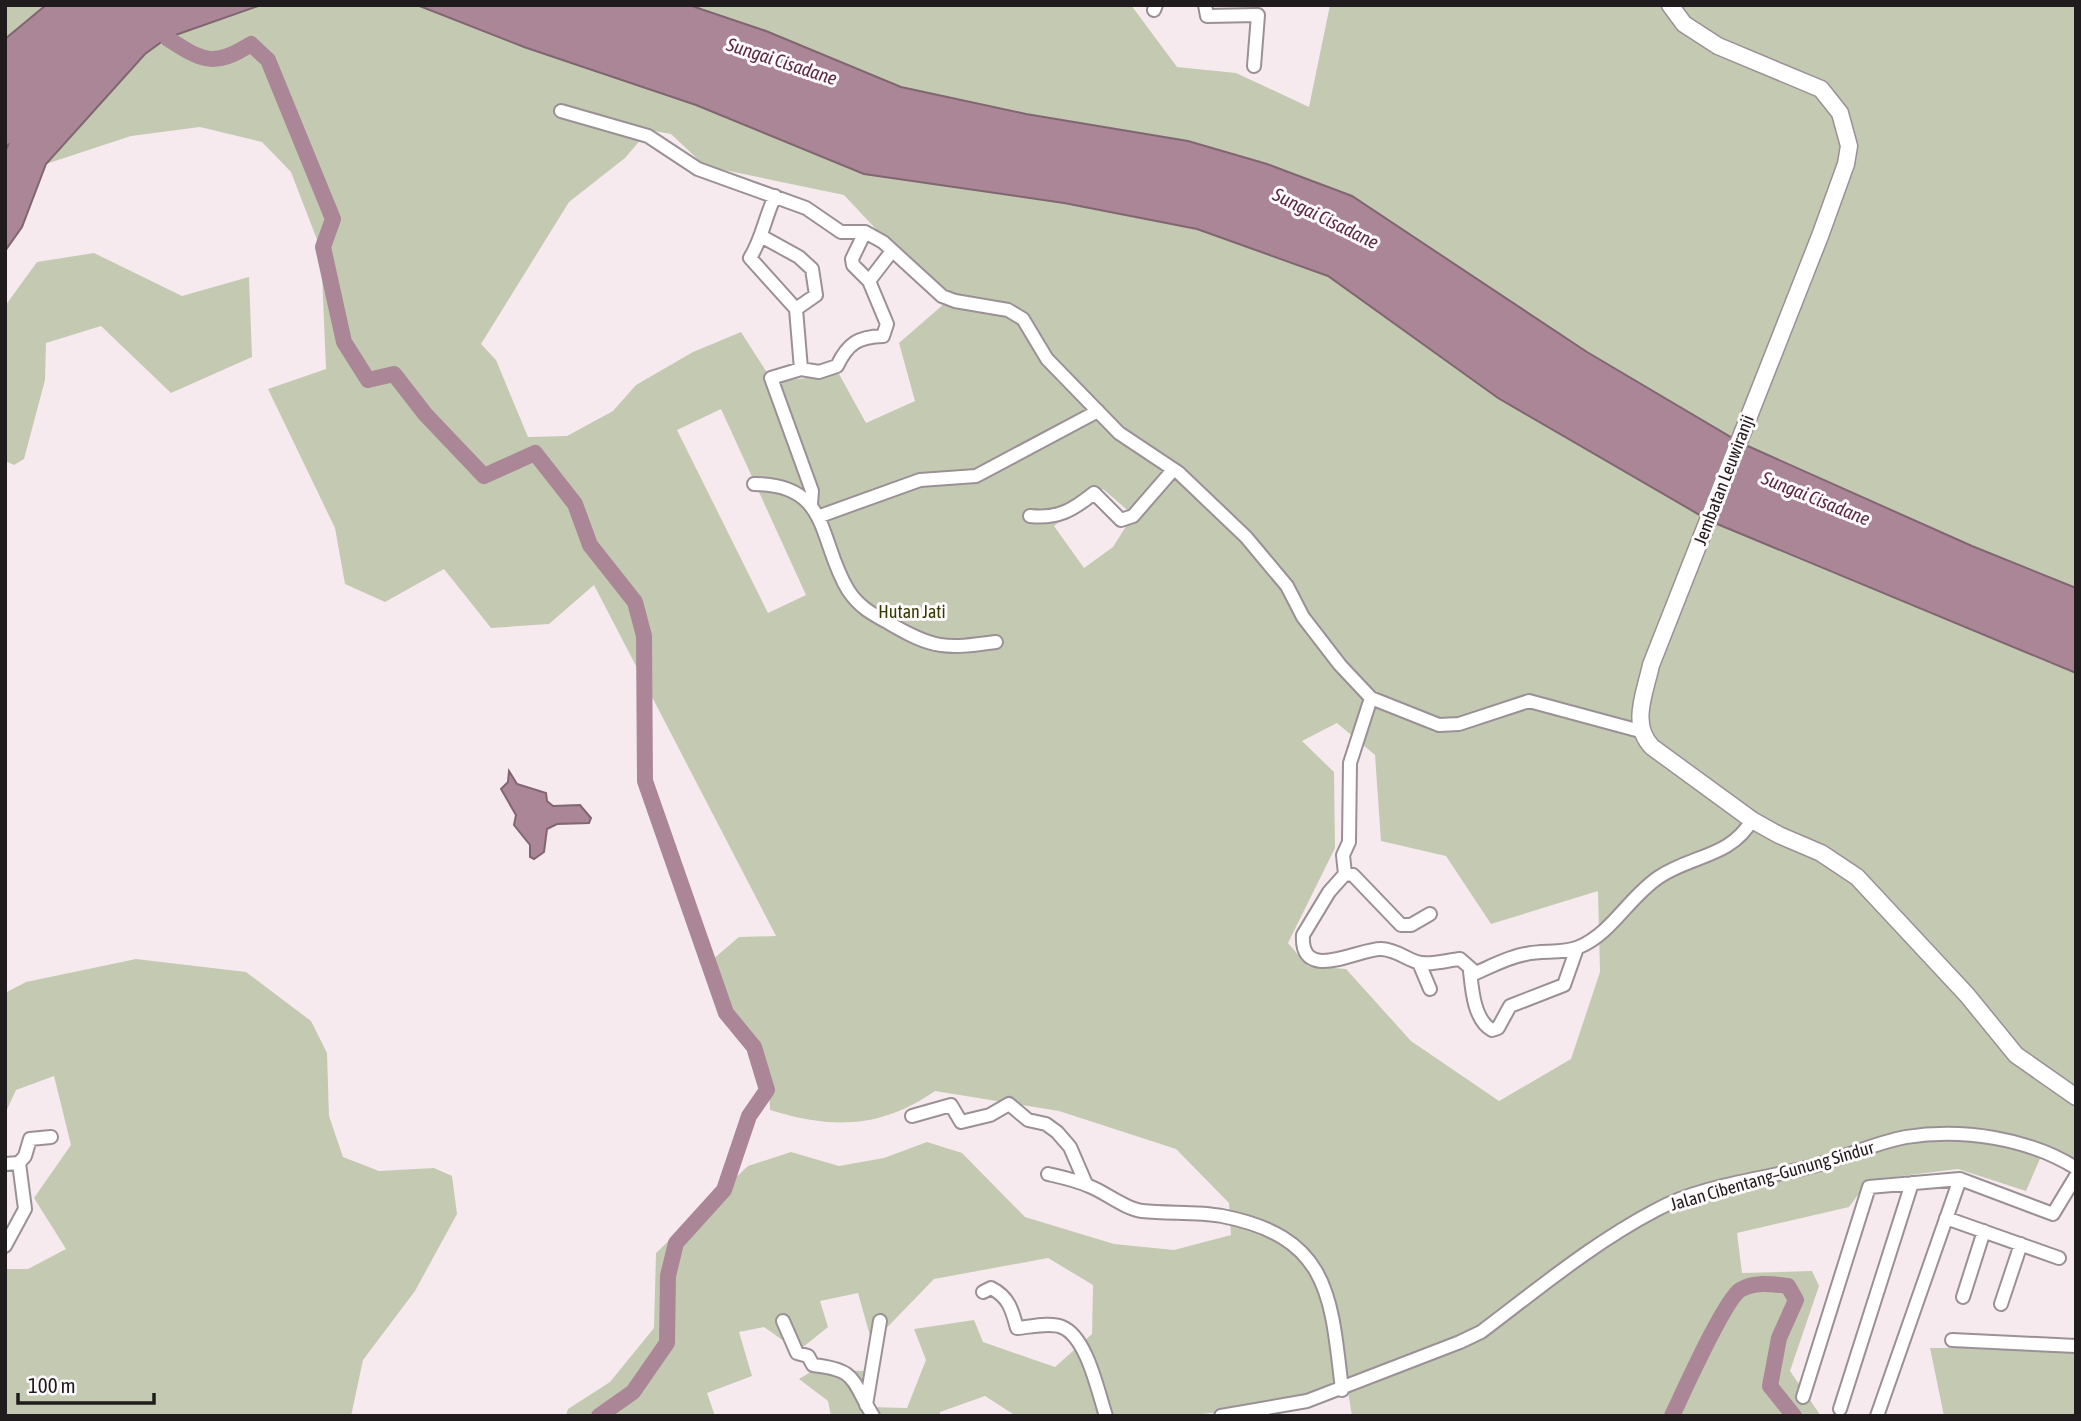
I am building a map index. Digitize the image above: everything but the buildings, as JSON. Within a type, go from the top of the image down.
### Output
[{"type":"main road","name":"Jembatan Leuwiranji","points":[[1640,731],[1641,711],[1651,666],[1846,164],[1849,146],[1846,127],[1833,100],[1821,89],[1718,46],[1684,24],[1670,5]]},
{"type":"main road","points":[[1640,731],[1652,747],[1752,820],[1821,853],[1857,877],[1967,995],[2015,1055],[2076,1097]]},
{"type":"street","points":[[1205,5],[1207,16],[1258,10],[1254,66]]},
{"type":"street","points":[[561,111],[648,136],[698,169],[806,208],[841,232],[865,232],[892,251],[942,296],[955,302],[1007,310],[1023,319],[1047,359],[1119,433],[1173,470],[1247,537],[1287,586],[1303,617],[1340,665],[1371,698],[1439,725],[1458,724],[1529,701],[1640,731]]},
{"type":"street","points":[[775,196],[750,258],[796,309],[801,369]]},
{"type":"street","points":[[811,504],[812,491],[771,378],[801,369],[819,372],[837,366],[846,347],[863,337],[883,336],[887,324],[869,281],[853,265],[852,259],[865,232]]},
{"type":"street","points":[[761,236],[799,257],[812,269],[816,295],[796,309]]},
{"type":"street","points":[[869,281],[892,251]]},
{"type":"street","points":[[820,516],[920,480],[976,476],[1098,411]]},
{"type":"street","points":[[1030,516],[1046,518],[1071,512],[1094,494],[1121,520],[1133,516],[1173,470]]},
{"type":"street","points":[[754,484],[787,487],[811,504],[820,516],[847,588],[861,608],[923,643],[959,647],[996,642]]},
{"type":"street","points":[[1371,698],[1350,763],[1349,842],[1343,855],[1345,874],[1329,892],[1303,935],[1306,950],[1318,961],[1339,961],[1366,950],[1382,948],[1403,954],[1419,963],[1460,959],[1467,963],[1471,971],[1479,1014],[1484,1025],[1492,1030],[1498,1028],[1510,1006],[1564,985],[1577,948]]},
{"type":"street","points":[[1471,971],[1476,973],[1528,953],[1577,948],[1600,935],[1637,894],[1659,876],[1690,860],[1728,847],[1742,837],[1752,820]]},
{"type":"street","points":[[1345,874],[1353,876],[1401,925],[1411,925],[1430,914]]},
{"type":"street","points":[[1419,963],[1430,989]]},
{"type":"street","points":[[912,1116],[951,1105],[961,1122],[990,1115],[1009,1104],[1028,1120],[1046,1124],[1057,1132],[1070,1147],[1086,1184]]},
{"type":"street","name":"Jalan Cibentang–Gunung Sindur","points":[[1222,1416],[1272,1409],[1342,1390],[1481,1332],[1606,1239],[1658,1209],[1690,1196],[1811,1167],[1905,1138],[1938,1135],[2022,1144],[2056,1156],[2076,1168]]},
{"type":"street","points":[[5,1164],[19,1163],[25,1156],[30,1139],[51,1137]]},
{"type":"street","points":[[5,1246],[24,1209],[19,1163]]},
{"type":"street","points":[[1048,1174],[1086,1184],[1138,1211],[1221,1215],[1260,1227],[1288,1241],[1320,1274],[1330,1296],[1342,1390]]},
{"type":"street","points":[[1803,1397],[1869,1187],[1960,1179],[2053,1214],[2076,1176]]},
{"type":"street","points":[[1877,1416],[1960,1179]]},
{"type":"street","points":[[1840,1409],[1912,1183]]},
{"type":"street","points":[[1946,1218],[2059,1258]]},
{"type":"street","points":[[1963,1297],[1984,1231]]},
{"type":"street","points":[[2001,1304],[2021,1244]]},
{"type":"street","points":[[983,1292],[991,1288],[1003,1294],[1011,1306],[1017,1328],[1055,1326],[1072,1335],[1083,1350],[1106,1416]]},
{"type":"street","points":[[783,1321],[797,1353],[808,1356],[813,1365],[840,1368],[848,1372],[870,1410]]},
{"type":"street","points":[[870,1410],[880,1321]]},
{"type":"street","points":[[1952,1340],[2076,1346]]},
{"type":"green space","points":[[5,5],[46,5],[5,39]]},
{"type":"green space","name":"Hutan Jati","points":[[261,5],[417,5],[524,47],[696,105],[1064,203],[1197,229],[1328,276],[1498,398],[1710,521],[2076,673],[2076,1171],[2042,1154],[2026,1191],[1958,1169],[1869,1180],[1849,1207],[1737,1233],[1742,1273],[1812,1271],[1819,1286],[1790,1371],[1821,1416],[1352,1416],[1335,1311],[1339,1387],[1256,1408],[1184,1416],[1016,1416],[985,1396],[940,1412],[940,1416],[831,1416],[828,1401],[799,1379],[814,1370],[869,1371],[868,1407],[907,1408],[926,1360],[914,1329],[974,1320],[983,1342],[1055,1367],[1092,1334],[1093,1285],[1048,1258],[934,1279],[872,1343],[858,1293],[820,1301],[828,1327],[798,1351],[764,1327],[739,1332],[752,1376],[707,1393],[715,1416],[566,1416],[568,1409],[610,1382],[654,1328],[656,1253],[748,1166],[791,1152],[839,1166],[884,1158],[927,1142],[962,1153],[1025,1217],[1114,1244],[1174,1250],[1231,1235],[1229,1203],[1176,1149],[1059,1111],[935,1091],[895,1113],[855,1122],[814,1120],[770,1110],[769,1081],[717,1005],[705,966],[739,937],[776,936],[594,585],[549,624],[491,628],[444,569],[385,602],[345,584],[335,528],[268,389],[326,369],[321,250],[291,172],[262,142],[200,127],[131,136],[46,164],[145,54],[167,38]],"holes":[[[649,130],[671,134],[705,166],[844,195],[945,303],[899,343],[915,401],[866,423],[839,374],[773,382],[741,332],[693,352],[636,385],[613,411],[567,436],[528,437],[496,360],[481,344],[569,202],[625,158]],[[721,409],[806,595],[768,613],[677,430]],[[1103,489],[1133,515],[1113,547],[1084,568],[1054,526]],[[1337,723],[1375,755],[1381,841],[1446,856],[1491,924],[1598,891],[1600,972],[1571,1059],[1499,1101],[1411,1041],[1346,969],[1308,966],[1288,943],[1335,848],[1334,772],[1302,741]]]},
{"type":"green space","points":[[689,5],[1131,5],[1177,67],[1236,73],[1309,107],[1330,5],[1663,5],[1669,16],[1680,5],[2076,5],[2076,588],[1972,546],[1741,443],[1587,352],[1352,196],[1267,164],[1188,141],[1026,114],[901,87],[766,31]]},
{"type":"green space","points":[[94,253],[182,296],[249,277],[252,357],[171,393],[101,326],[46,343],[45,380],[24,459],[14,465],[5,461],[5,306],[37,262]]},
{"type":"green space","points":[[136,959],[246,972],[311,1021],[327,1053],[329,1116],[343,1157],[379,1171],[434,1168],[452,1176],[457,1214],[415,1291],[363,1360],[351,1416],[5,1416],[5,1269],[28,1269],[66,1249],[34,1198],[71,1145],[54,1076],[16,1090],[5,1114],[5,993],[26,982]]},
{"type":"green space","points":[[1930,1348],[2076,1348],[2076,1416],[1944,1416]]},
{"type":"water","points":[[46,5],[261,5],[167,38],[145,54],[46,164],[22,227],[5,251],[5,152],[8,145],[5,147],[5,39]]},
{"type":"water","name":"Sungai Cisadane","points":[[417,5],[689,5],[766,31],[901,87],[1026,114],[1188,141],[1267,164],[1352,196],[1587,352],[1741,443],[1972,546],[2076,588],[2076,673],[1710,521],[1498,398],[1328,276],[1197,229],[1064,203],[864,174],[696,105],[524,47]]},
{"type":"water","points":[[509,771],[517,784],[546,793],[547,801],[553,806],[580,805],[591,818],[589,823],[557,824],[547,829],[544,852],[534,859],[530,857],[530,845],[514,825],[516,815],[501,789],[508,782]]},
{"type":"waterway","points":[[167,38],[208,59],[227,56],[251,44],[268,60],[333,219],[323,247],[344,342],[368,380],[394,374],[425,414],[484,476],[535,453],[575,504],[590,545],[635,602],[644,636],[645,781],[726,1013],[754,1047],[767,1090],[749,1116],[724,1190],[676,1243],[668,1276],[667,1343],[633,1392],[599,1416]]},
{"type":"waterway","points":[[1672,1416],[1704,1348],[1733,1298],[1746,1287],[1764,1284],[1788,1286],[1796,1300],[1779,1338],[1770,1386],[1794,1416]]}]
